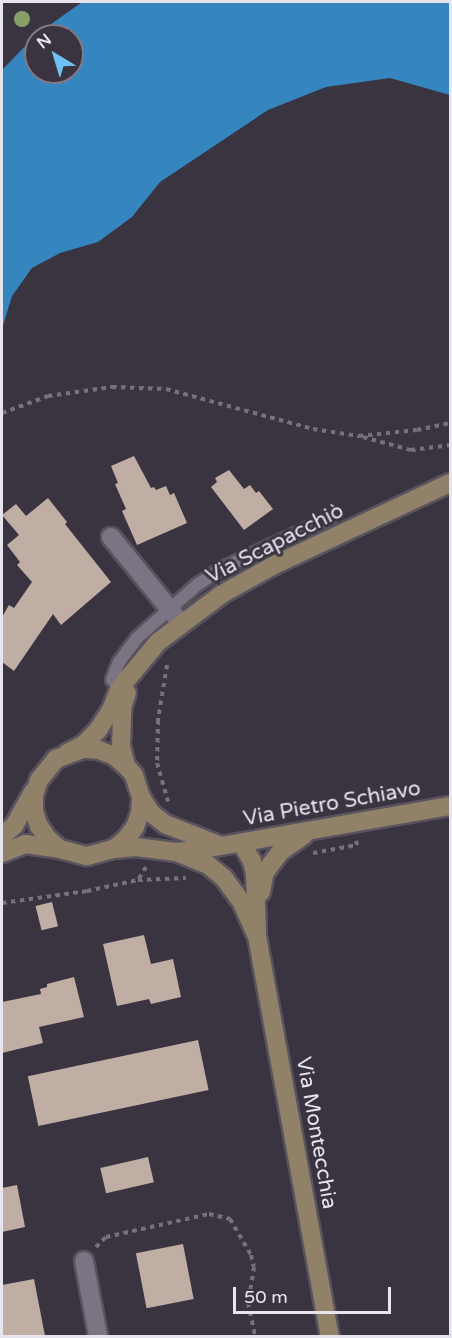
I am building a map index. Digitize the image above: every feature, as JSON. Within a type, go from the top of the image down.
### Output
[{"type":"street","name":"Via Scapacchiò","points":[[68,753],[83,745],[98,730],[111,710],[119,688],[135,667],[181,623],[222,594],[274,565],[450,483]]},
{"type":"street","points":[[111,537],[181,623]]},
{"type":"street","name":"Via Scapacchiò","points":[[126,766],[121,746],[122,708],[135,667]]},
{"type":"street","points":[[2,836],[14,826],[39,780],[56,759],[68,753],[83,749],[99,750],[114,756],[134,775],[141,797],[140,813],[135,827],[114,849],[87,856],[25,844],[2,853]]},
{"type":"street","points":[[39,780],[34,795],[34,811],[39,826],[48,839],[60,849]]},
{"type":"street","name":"Via Pietro Schiavo","points":[[141,797],[151,813],[165,824],[221,846]]},
{"type":"street","name":"Via Pietro Schiavo","points":[[114,849],[136,847],[176,852],[242,844],[354,821],[450,806]]},
{"type":"street","name":"Via Montecchia","points":[[258,902],[270,865],[280,852],[308,832]]},
{"type":"street","name":"Via Montecchia","points":[[242,844],[252,861],[258,902],[257,936],[330,1336]]},
{"type":"street","name":"Via Montecchia","points":[[176,852],[208,865],[224,878],[242,903],[257,936]]},
{"type":"street","points":[[84,1261],[98,1336]]},
{"type":"lane","points":[[112,680],[119,662],[137,638],[197,585],[221,569],[330,518]]},
{"type":"path","points":[[2,413],[48,396],[112,387],[166,388],[313,429],[358,436],[411,450],[450,445]]},
{"type":"path","points":[[358,436],[417,430],[450,423]]},
{"type":"path","points":[[169,806],[157,763],[158,720],[165,667],[170,661]]},
{"type":"path","points":[[311,853],[357,845],[354,821]]},
{"type":"path","points":[[138,880],[148,865]]},
{"type":"path","points":[[2,903],[87,891],[138,880],[194,877]]},
{"type":"path","points":[[84,1261],[106,1237],[209,1214],[230,1219],[251,1255],[254,1268],[248,1304],[255,1336]]},
{"type":"water","points":[[82,2],[450,2],[450,95],[390,78],[326,87],[268,110],[160,182],[132,217],[98,242],[60,253],[32,268],[12,296],[2,329],[2,70],[24,47],[24,84],[84,84],[84,24],[51,24]]},
{"type":"building","points":[[134,456],[151,488],[154,487],[156,490],[166,486],[170,495],[174,493],[187,523],[137,545],[122,511],[126,509],[115,484],[118,483],[111,466]]},
{"type":"building","points":[[229,470],[244,489],[250,485],[256,493],[259,491],[273,509],[244,530],[211,487],[217,482],[215,478]]},
{"type":"building","points":[[48,498],[67,522],[65,524],[111,582],[61,625],[53,614],[14,671],[2,662],[2,617],[9,605],[14,608],[32,582],[17,565],[20,562],[7,545],[19,535],[2,515],[16,504],[26,516]]},
{"type":"building","points":[[52,902],[58,926],[42,930],[36,906]]},
{"type":"building","points":[[144,935],[151,964],[173,959],[181,997],[151,1004],[149,999],[117,1006],[103,944]]},
{"type":"building","points":[[74,977],[84,1017],[39,1027],[43,1043],[2,1053],[2,1002],[41,994],[40,989],[47,987],[47,984]]},
{"type":"building","points":[[198,1040],[209,1090],[38,1126],[28,1076]]},
{"type":"building","points":[[148,1157],[154,1182],[106,1193],[100,1168]]},
{"type":"building","points":[[17,1185],[25,1227],[2,1232],[2,1188]]},
{"type":"building","points":[[183,1244],[194,1299],[147,1308],[136,1253]]},
{"type":"building","points":[[34,1279],[45,1336],[2,1336],[2,1285]]}]
